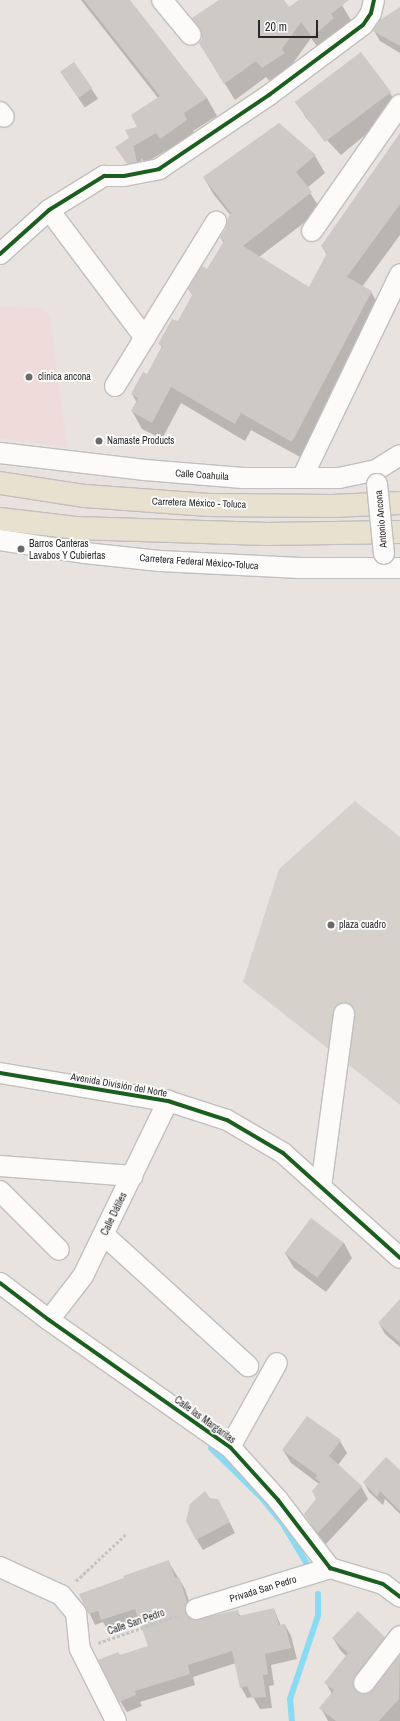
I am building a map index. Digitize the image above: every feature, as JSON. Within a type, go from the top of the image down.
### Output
[{"type":"main road","name":"Carretera México - Toluca","points":[[0,483],[85,496],[209,505],[332,506],[400,503]]},
{"type":"main road","points":[[0,519],[85,528],[266,534],[400,532]]},
{"type":"street","points":[[162,0],[191,35]]},
{"type":"street","points":[[0,254],[49,210],[104,176],[124,176],[159,170],[269,95],[363,25],[371,13],[374,0]]},
{"type":"street","points":[[312,231],[400,105]]},
{"type":"street","points":[[49,210],[145,338]]},
{"type":"street","points":[[115,386],[216,222]]},
{"type":"street","points":[[302,478],[400,274]]},
{"type":"street","name":"Calle Coahuila","points":[[0,453],[145,470],[243,478],[377,477],[400,455]]},
{"type":"street","name":"Antonio Ancona","points":[[377,477],[389,564]]},
{"type":"street","name":"Carretera Federal México-Toluca","points":[[0,540],[85,553],[160,561],[300,568],[389,564]]},
{"type":"street","points":[[321,1186],[344,1014]]},
{"type":"street","name":"Avenida División del Norte","points":[[0,1073],[168,1102],[227,1120],[283,1153],[400,1258]]},
{"type":"street","name":"Calle Dátiles","points":[[49,1320],[83,1276],[168,1102]]},
{"type":"street","points":[[0,1166],[133,1176]]},
{"type":"street","points":[[0,1191],[58,1250]]},
{"type":"street","points":[[104,1235],[248,1366]]},
{"type":"street","name":"Calle las Margaritas","points":[[0,1283],[49,1320],[230,1447],[278,1500],[330,1568]]},
{"type":"street","points":[[230,1447],[276,1363]]},
{"type":"street","points":[[0,1566],[61,1595],[76,1613],[80,1649],[116,1721]]},
{"type":"street","points":[[330,1568],[383,1584],[400,1597]]},
{"type":"street","name":"Privada San Pedro","points":[[196,1609],[330,1568]]},
{"type":"street","points":[[364,1683],[400,1636]]},
{"type":"path","points":[[61,1595],[126,1534]]},
{"type":"shaded area","name":"clinica ancona","points":[[0,307],[40,308],[50,317],[67,447],[0,438]]},
{"type":"shaded area","name":"plaza cuadro","points":[[355,801],[400,837],[400,1105],[243,982],[279,869]]},
{"type":"building","points":[[84,0],[130,0],[207,98],[184,113],[187,120],[160,139],[156,133],[134,146],[133,144],[137,162],[127,164],[115,147],[129,138],[125,130],[137,127],[131,115],[160,96]]},
{"type":"building","points":[[219,0],[284,0],[289,7],[299,0],[349,0],[331,14],[334,18],[312,37],[301,22],[282,49],[285,53],[262,68],[256,61],[224,84],[199,43],[202,39],[202,33],[192,18]]},
{"type":"building","points":[[400,7],[400,46],[373,31],[380,20]]},
{"type":"building","points":[[361,52],[391,92],[325,142],[295,102]]},
{"type":"building","points":[[74,62],[92,88],[78,98],[60,72]]},
{"type":"building","points":[[279,123],[316,155],[296,172],[312,192],[243,246],[309,287],[327,253],[321,246],[400,133],[400,204],[347,277],[372,291],[292,442],[241,413],[235,424],[171,387],[152,423],[131,411],[138,398],[131,394],[143,372],[147,374],[162,346],[158,344],[172,319],[178,321],[192,295],[188,289],[202,266],[207,269],[224,241],[220,238],[226,228],[227,220],[231,213],[203,177]]},
{"type":"building","points":[[311,1218],[344,1243],[317,1278],[285,1253]]},
{"type":"building","points":[[400,1299],[400,1343],[378,1323]]},
{"type":"building","points":[[307,1416],[341,1440],[329,1456],[362,1486],[318,1533],[304,1514],[316,1499],[312,1491],[320,1482],[315,1478],[317,1475],[282,1450]]},
{"type":"building","points":[[386,1457],[400,1470],[400,1511],[380,1491],[377,1497],[363,1482]]},
{"type":"building","points":[[205,1491],[210,1498],[218,1499],[230,1522],[196,1540],[186,1521],[190,1504]]},
{"type":"building","points":[[169,1560],[175,1578],[179,1577],[187,1602],[185,1613],[193,1620],[238,1610],[239,1616],[274,1608],[279,1625],[285,1624],[291,1648],[265,1654],[268,1674],[263,1675],[266,1697],[252,1698],[247,1686],[240,1688],[232,1651],[188,1665],[190,1674],[135,1691],[136,1695],[119,1702],[98,1660],[118,1652],[120,1655],[148,1646],[135,1609],[101,1620],[98,1611],[88,1614],[79,1594],[124,1578],[123,1576]]},
{"type":"building","points":[[358,1611],[385,1637],[355,1676],[353,1682],[354,1688],[362,1694],[369,1693],[400,1655],[399,1699],[379,1721],[336,1721],[319,1708],[334,1690],[324,1683],[348,1653],[332,1638]]},
{"type":"waterway","points":[[211,1448],[262,1498],[283,1524],[307,1564]]},
{"type":"waterway","points":[[292,1721],[290,1699],[318,1616],[318,1594]]},
{"type":"cycle path","points":[[0,254],[49,210],[104,176],[124,176],[159,169],[269,95],[363,25],[371,13],[374,0]]},
{"type":"cycle path","points":[[0,1073],[168,1101],[227,1120],[283,1153],[400,1258]]},
{"type":"cycle path","points":[[0,1283],[49,1320],[230,1447],[278,1500],[330,1568],[383,1584],[400,1597]]},
{"type":"place","name":"clinica ancona","points":[[29,377]]},
{"type":"place","name":"Namaste Products","points":[[99,441]]},
{"type":"place","name":"Barros Canteras Lavabos Y Cubiertas","points":[[21,549]]},
{"type":"place","name":"plaza cuadro","points":[[331,925]]}]
